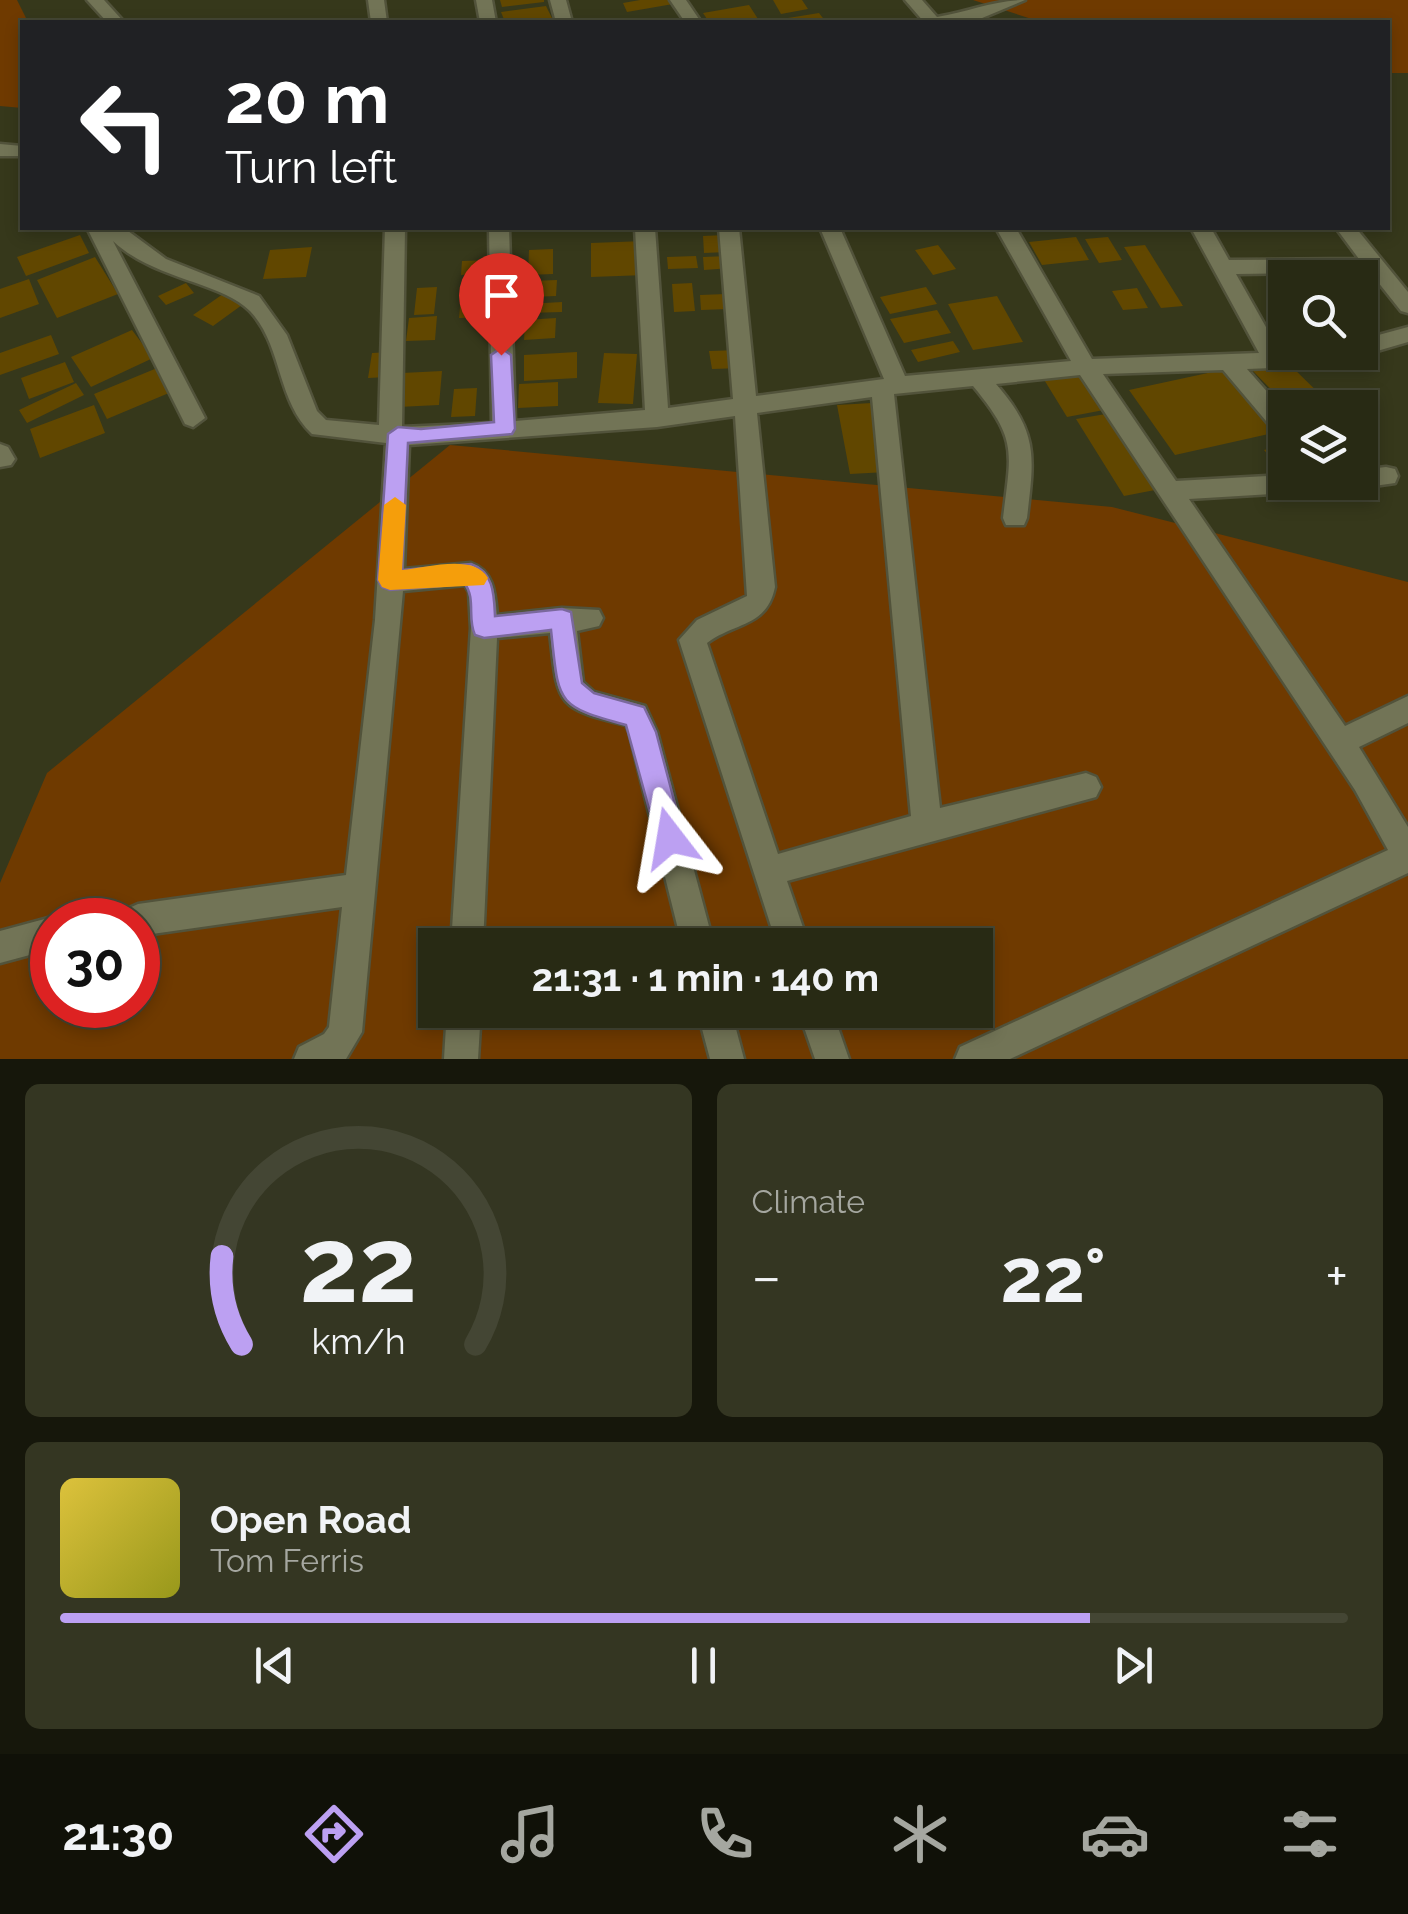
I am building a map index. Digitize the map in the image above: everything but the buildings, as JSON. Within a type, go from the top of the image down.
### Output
[{"type":"street","points":[[96,0],[114,20]]},
{"type":"street","points":[[913,0],[933,20]]},
{"type":"street","points":[[940,20],[978,6],[1017,0]]},
{"type":"street","points":[[98,230],[193,418]]},
{"type":"street","points":[[115,230],[128,244],[166,267],[253,302],[270,319],[302,408],[310,422],[320,428],[421,436],[657,418],[890,386],[1086,367],[1268,360]]},
{"type":"street","points":[[311,1059],[336,1046],[345,1032],[390,580],[397,254],[394,230]]},
{"type":"street","points":[[499,230],[504,429]]},
{"type":"street","points":[[644,230],[657,418]]},
{"type":"street","points":[[729,230],[762,586],[759,602],[745,614],[700,630],[692,640],[786,928]]},
{"type":"street","points":[[831,230],[890,386],[913,714],[928,826]]},
{"type":"street","points":[[972,1059],[1408,857],[1173,490],[1086,367],[1007,230]]},
{"type":"street","points":[[1201,230],[1268,348]]},
{"type":"street","points":[[1348,230],[1372,260]]},
{"type":"street","points":[[1226,268],[1268,267]]},
{"type":"street","points":[[1378,268],[1408,306]]},
{"type":"street","points":[[1398,337],[1408,355]]},
{"type":"street","points":[[1229,362],[1268,408]]},
{"type":"street","points":[[978,377],[1009,412],[1022,436],[1025,451],[1015,518]]},
{"type":"street","points":[[1378,477],[1386,476]]},
{"type":"street","points":[[1173,490],[1268,485]]},
{"type":"street","points":[[390,580],[471,574],[482,589],[484,628],[468,928]]},
{"type":"street","points":[[484,628],[576,618],[570,688],[586,703],[635,716],[643,732],[694,928]]},
{"type":"street","points":[[1338,743],[1408,709]]},
{"type":"street","points":[[767,872],[1086,787]]},
{"type":"street","points":[[160,917],[357,889]]},
{"type":"street","points":[[0,947],[30,939]]},
{"type":"street","points":[[461,1059],[463,1028]]},
{"type":"street","points":[[718,1028],[726,1059]]},
{"type":"street","points":[[821,1028],[832,1059]]},
{"type":"shaded area","points":[[0,0],[17,0],[27,20],[20,20],[20,108],[0,106]]},
{"type":"shaded area","points":[[973,0],[1408,0],[1408,73],[1390,73],[1390,20],[1035,20]]},
{"type":"shaded area","points":[[450,445],[1112,507],[1408,582],[1408,1059],[0,1059],[0,883],[47,773]]},
{"type":"slow traffic","points":[[395,505],[390,580],[471,574],[476,578]]},
{"type":"route","points":[[501,355],[504,429],[421,436],[398,434],[390,580],[471,574],[482,589],[484,628],[562,619],[570,688],[586,703],[635,716],[643,732],[670,838]]}]
